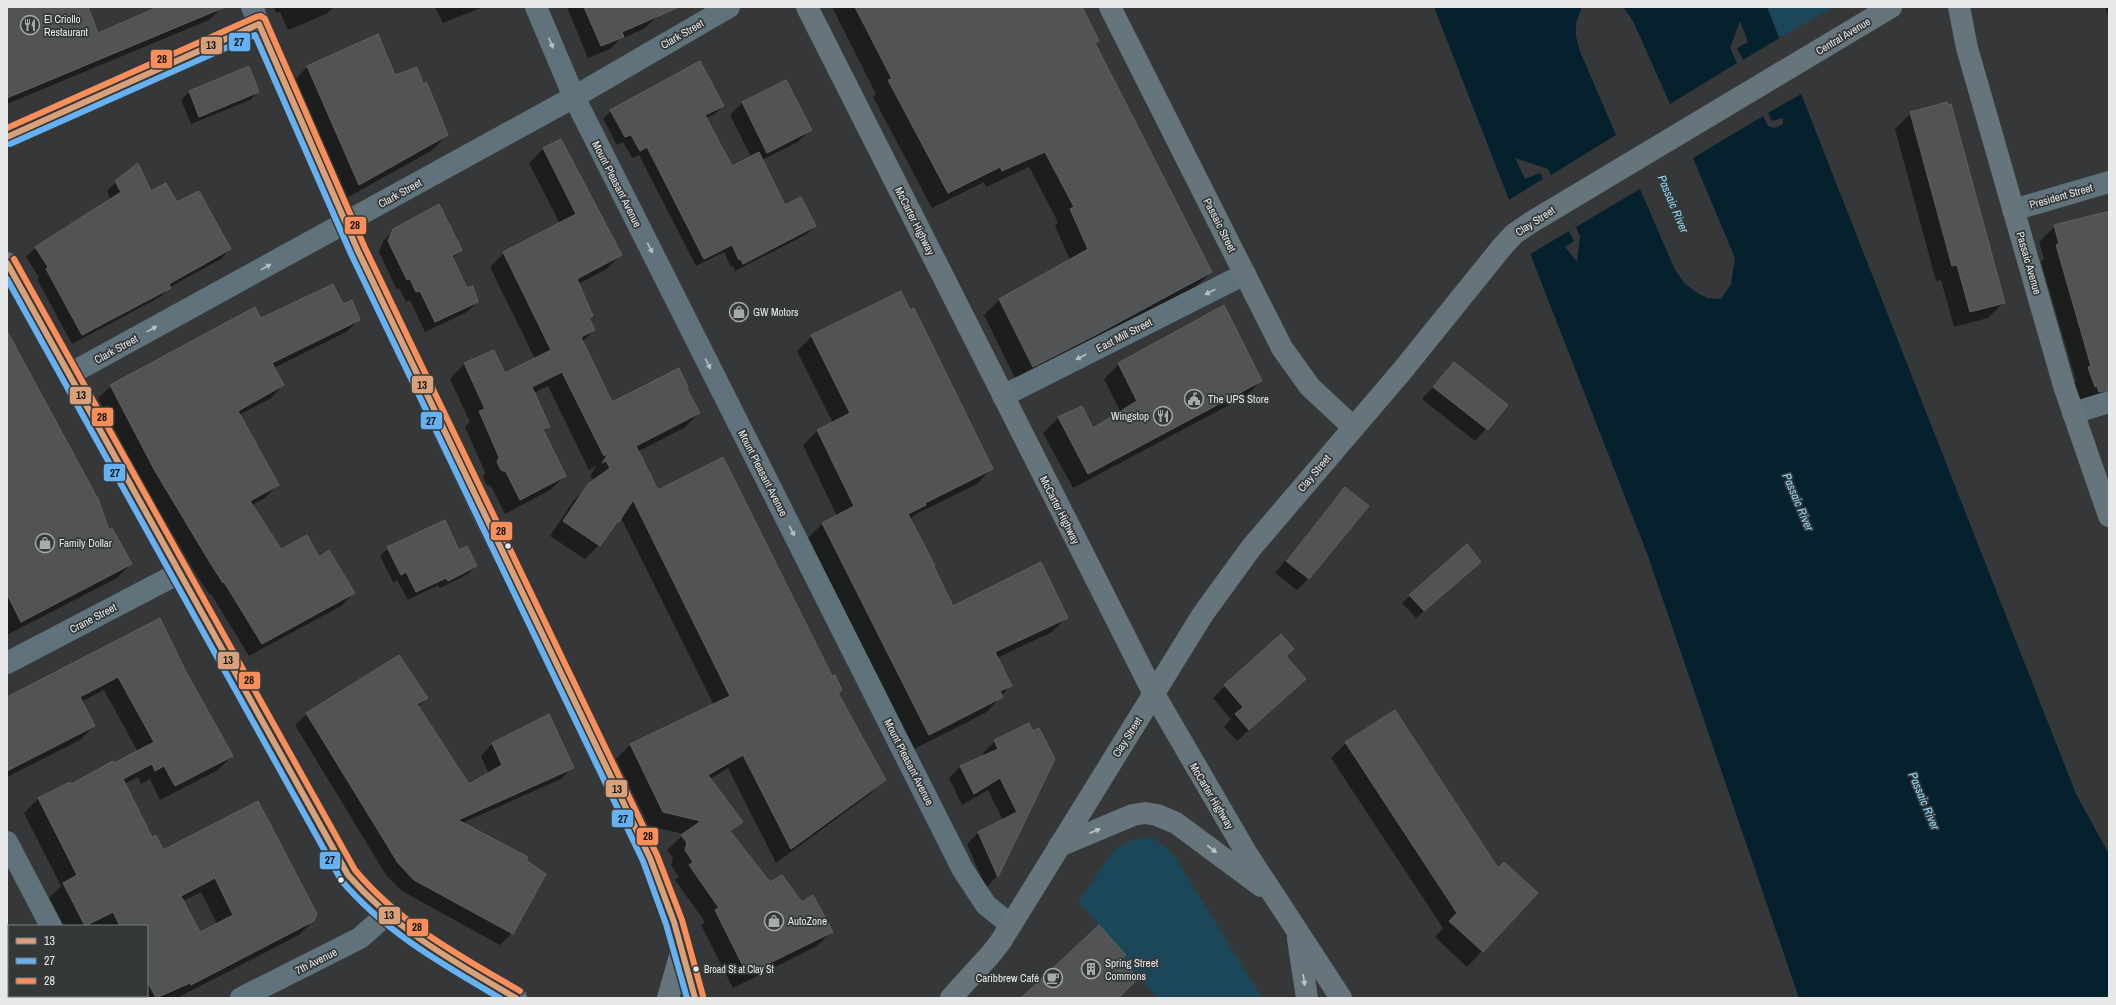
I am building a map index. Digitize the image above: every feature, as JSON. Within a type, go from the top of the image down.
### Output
[{"type":"main road","name":"McCarter Highway","points":[[807,7],[1154,694],[1272,894],[1341,998]]},
{"type":"main road","name":"Passaic Street","points":[[1110,7],[1282,348],[1300,375],[1321,399],[1353,427]]},
{"type":"main road","name":"Central Avenue","points":[[1795,64],[1891,7]]},
{"type":"main road","name":"Passaic Avenue","points":[[1959,7],[1968,48],[2013,210],[2073,413],[2109,516]]},
{"type":"main road","points":[[7,137],[256,15],[346,223],[482,513],[631,817],[659,880],[682,948],[695,998]]},
{"type":"main road","name":"Clay Street","points":[[951,998],[991,954],[1011,925],[1203,614],[1225,581],[1251,548],[1402,371],[1514,234],[1795,64]]},
{"type":"main road","points":[[7,263],[68,375],[344,868],[358,887],[386,916],[403,929],[454,962],[516,998]]},
{"type":"main road","points":[[1059,846],[1133,815],[1145,813],[1157,815],[1176,823],[1272,894]]},
{"type":"main road","points":[[1298,934],[1307,998]]},
{"type":"main road","points":[[668,998],[682,948]]},
{"type":"street","name":"Mount Pleasant Avenue","points":[[536,7],[574,97],[963,870],[986,905],[1011,925]]},
{"type":"street","name":"Clark Street","points":[[68,375],[574,97],[729,7]]},
{"type":"street","name":"President Street","points":[[2013,210],[2109,182]]},
{"type":"street","name":"East Mill Street","points":[[1003,396],[1245,274]]},
{"type":"street","points":[[2073,413],[2109,402]]},
{"type":"street","name":"Crane Street","points":[[7,663],[179,574]]},
{"type":"street","points":[[7,842],[50,925]]},
{"type":"street","name":"7th Avenue","points":[[241,998],[360,938],[386,916]]},
{"type":"shaded area","points":[[1767,7],[1834,7],[1779,38]]},
{"type":"shaded area","points":[[1151,836],[1174,855],[1262,998],[1158,998],[1121,959],[1126,955],[1078,902],[1114,850],[1129,841]]},
{"type":"shaded area","points":[[7,968],[8,997],[55,998],[7,998]]},
{"type":"water","name":"Passaic River","points":[[1434,7],[1767,7],[2076,794],[2109,854],[2109,998],[1799,998],[1648,556]]},
{"type":"pier","points":[[1582,7],[1621,7],[1626,10],[1634,23],[1670,104],[1737,63],[1730,48],[1740,21],[1748,42],[1737,48],[1743,60],[1781,37],[1803,93],[1768,113],[1772,121],[1783,118],[1783,124],[1775,128],[1768,126],[1763,116],[1693,158],[1735,258],[1731,284],[1721,299],[1708,298],[1699,294],[1685,284],[1675,270],[1640,189],[1576,227],[1580,236],[1577,262],[1565,247],[1574,241],[1569,231],[1529,255],[1507,201],[1543,179],[1540,173],[1525,179],[1515,158],[1548,169],[1551,175],[1616,135],[1579,49],[1576,36],[1576,23]]},
{"type":"building","points":[[7,7],[88,7],[98,33],[158,7],[225,7],[7,98]]},
{"type":"building","points":[[584,7],[679,7],[622,32],[624,37],[601,46]]},
{"type":"building","points":[[855,7],[1082,7],[1099,41],[1095,43],[1212,272],[1033,367],[999,299],[1088,249],[1070,209],[1074,207],[1045,152],[1002,171],[1000,167],[948,193],[888,80],[892,79]]},
{"type":"building","points":[[378,34],[395,75],[417,67],[423,83],[427,83],[448,135],[359,185],[307,66]]},
{"type":"building","points":[[700,61],[724,106],[705,115],[732,166],[759,152],[785,205],[801,197],[816,226],[743,264],[741,259],[739,260],[732,245],[704,259],[647,147],[640,151],[631,135],[625,137],[610,110]]},
{"type":"building","points":[[249,66],[259,92],[199,117],[189,91]]},
{"type":"building","points":[[786,80],[812,130],[767,153],[742,102]]},
{"type":"building","points":[[1947,102],[1948,105],[1951,104],[2005,303],[1970,312],[1957,265],[1952,266],[1910,112]]},
{"type":"building","points":[[561,139],[622,255],[577,279],[593,316],[589,318],[595,330],[581,337],[612,402],[679,368],[688,387],[687,389],[700,413],[636,446],[658,490],[723,457],[832,676],[835,675],[842,690],[838,693],[886,780],[791,849],[743,755],[708,775],[743,822],[730,831],[770,882],[782,875],[802,902],[813,895],[833,932],[747,974],[715,910],[719,908],[689,865],[693,862],[685,850],[687,843],[681,835],[701,821],[663,812],[630,744],[730,696],[633,500],[619,522],[618,521],[600,546],[563,521],[588,484],[610,468],[606,461],[602,463],[609,453],[604,456],[562,372],[532,387],[550,427],[543,429],[566,476],[520,500],[506,472],[501,470],[497,462],[499,457],[479,411],[485,409],[464,363],[494,350],[505,373],[551,350],[503,252],[576,214],[543,148]]},
{"type":"building","points":[[138,163],[151,191],[166,183],[177,202],[199,191],[231,249],[169,284],[171,288],[82,335],[46,269],[48,267],[35,247],[121,192],[115,181]]},
{"type":"building","points":[[439,204],[462,250],[452,256],[467,288],[473,286],[478,302],[435,322],[420,291],[416,292],[410,279],[407,280],[388,241],[393,229]]},
{"type":"building","points":[[2109,211],[2109,390],[2099,392],[2097,386],[2095,387],[2088,367],[2091,366],[2056,245],[2059,244],[2054,225]]},
{"type":"building","points":[[333,284],[343,304],[352,300],[360,320],[272,363],[284,385],[238,411],[279,485],[250,501],[281,549],[307,535],[319,557],[329,550],[355,593],[262,644],[224,582],[223,583],[209,561],[155,471],[110,385],[255,307],[261,318]]},
{"type":"building","points":[[901,291],[910,310],[914,308],[993,469],[925,503],[926,505],[908,514],[935,566],[934,567],[953,606],[1041,562],[1068,618],[995,652],[1012,686],[1000,691],[1003,697],[929,735],[822,523],[854,506],[817,430],[850,413],[811,335]]},
{"type":"building","points":[[1224,305],[1262,381],[1088,474],[1058,417],[1082,406],[1093,428],[1137,401],[1118,363]]},
{"type":"building","points":[[7,331],[99,501],[109,530],[112,528],[132,564],[21,622],[7,594]]},
{"type":"building","points":[[1454,362],[1508,405],[1488,430],[1433,387]]},
{"type":"building","points":[[1345,487],[1369,506],[1309,579],[1286,561]]},
{"type":"building","points":[[445,520],[459,550],[467,546],[477,566],[448,581],[446,578],[416,592],[406,572],[401,575],[387,547]]},
{"type":"building","points":[[1467,544],[1481,562],[1424,611],[1409,595]]},
{"type":"building","points":[[160,618],[185,670],[233,756],[175,786],[164,766],[155,771],[152,764],[123,779],[152,837],[156,835],[163,850],[258,801],[317,914],[314,921],[191,985],[190,983],[156,998],[148,983],[148,925],[120,925],[113,912],[84,925],[63,883],[77,875],[38,798],[70,782],[71,784],[113,761],[114,763],[154,742],[118,677],[80,697],[95,726],[7,771],[7,697]],"holes":[[[215,878],[233,915],[200,932],[181,896]]]},
{"type":"building","points":[[1281,634],[1294,649],[1286,656],[1306,679],[1249,730],[1235,714],[1243,707],[1224,685]]},
{"type":"building","points":[[399,655],[428,698],[417,704],[469,784],[502,765],[492,743],[549,714],[574,768],[458,820],[528,857],[526,860],[546,874],[513,934],[414,880],[398,863],[306,713]]},
{"type":"building","points":[[1395,710],[1498,868],[1504,862],[1538,893],[1483,952],[1449,921],[1457,913],[1345,742]]},
{"type":"building","points":[[1029,723],[1033,731],[1039,728],[1055,759],[998,877],[978,832],[1017,812],[1000,778],[974,794],[960,766],[998,749],[994,740]]},
{"type":"building","name":"Spring Street Commons","points":[[1099,925],[1126,955],[1121,959],[1139,978],[1118,998],[1021,998]]},
{"type":"transit line","name":"28","points":[[7,128],[256,17],[261,16],[265,19],[365,248],[657,855],[682,920],[703,996]]},
{"type":"transit line","name":"13","points":[[7,137],[259,24],[358,251],[650,858],[674,922],[695,998]]},
{"type":"transit line","name":"27","points":[[10,144],[255,35],[351,254],[643,861],[666,924],[687,998]]},
{"type":"transit line","name":"28","points":[[14,259],[355,870],[391,907],[411,923],[453,952],[520,991]]},
{"type":"transit line","name":"13","points":[[7,263],[348,875],[366,895],[406,929],[448,958],[516,998]]},
{"type":"transit line","name":"27","points":[[7,279],[341,880],[376,916],[415,946],[500,998]]},
{"type":"place","name":"El Criollo Restaurant","points":[[30,25]]},
{"type":"place","name":"GW Motors","points":[[739,312]]},
{"type":"place","name":"The UPS Store","points":[[1194,399]]},
{"type":"place","name":"Wingstop","points":[[1163,416]]},
{"type":"place","name":"Family Dollar","points":[[45,543]]},
{"type":"place","name":"AutoZone","points":[[774,921]]},
{"type":"place","name":"Broad St at Clay St","points":[[696,969]]},
{"type":"place","name":"Spring Street Commons","points":[[1091,969]]},
{"type":"place","name":"Caribbrew Café","points":[[1053,978]]}]
